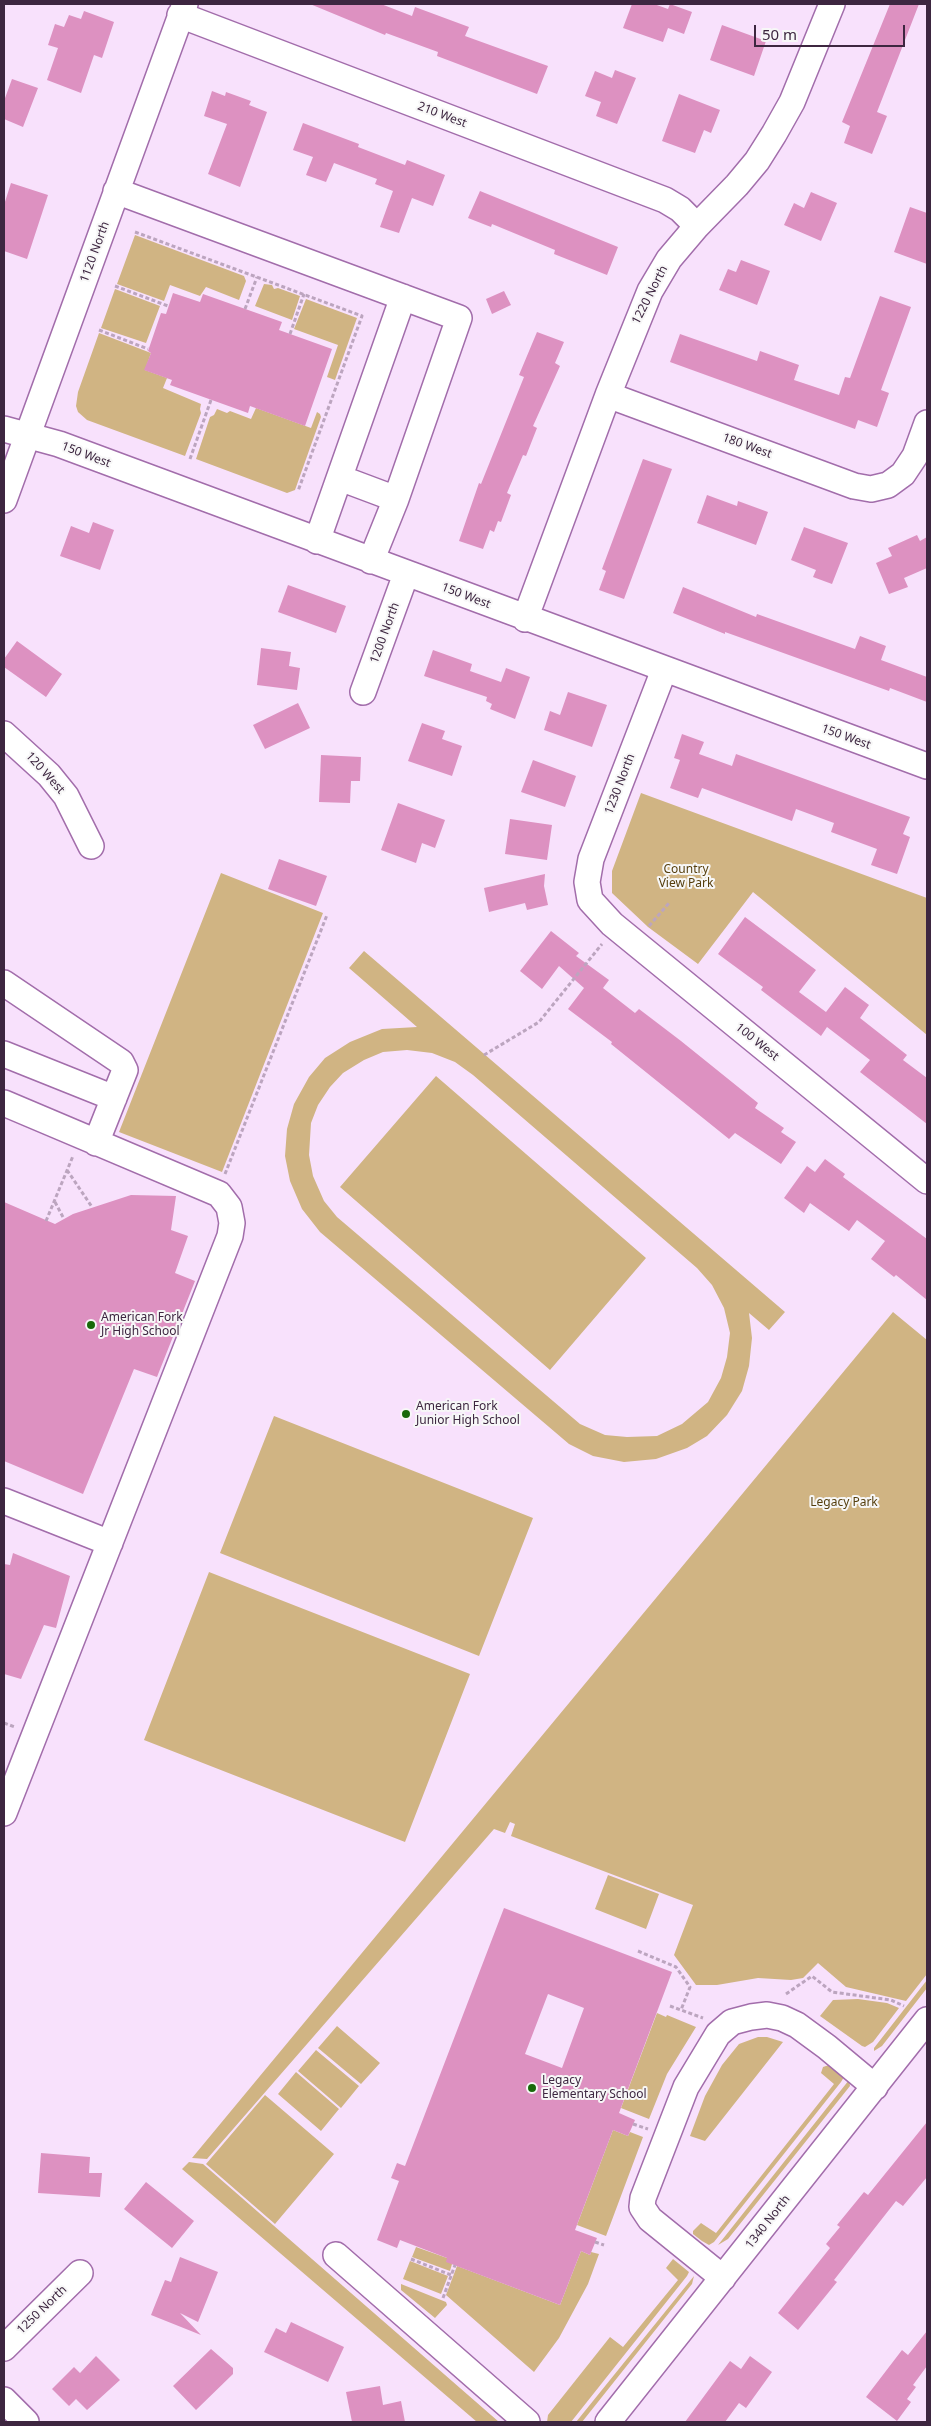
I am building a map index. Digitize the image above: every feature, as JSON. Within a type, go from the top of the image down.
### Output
[{"type":"street","name":"1220 North","points":[[525,618],[608,395],[650,291],[669,259],[697,226],[737,186],[757,161],[792,102],[831,4]]},
{"type":"street","name":"210 West","points":[[182,10],[665,200],[680,209],[697,226]]},
{"type":"street","name":"1120 North","points":[[4,500],[182,10]]},
{"type":"street","points":[[116,191],[459,318],[396,499],[371,561]]},
{"type":"street","points":[[317,541],[403,297]]},
{"type":"street","name":"180 West","points":[[608,395],[854,486],[871,488],[888,485],[903,474],[915,456],[927,423]]},
{"type":"street","name":"150 West","points":[[4,429],[59,444],[927,766]]},
{"type":"street","points":[[340,478],[396,499]]},
{"type":"street","name":"1200 North","points":[[363,692],[406,574]]},
{"type":"street","name":"1230 North","points":[[590,900],[587,882],[591,859],[664,670]]},
{"type":"street","name":"120 West","points":[[4,734],[49,775],[66,796],[91,846]]},
{"type":"street","name":"100 West","points":[[590,900],[612,924],[927,1181]]},
{"type":"street","points":[[4,983],[121,1062],[125,1070],[114,1098],[86,1147]]},
{"type":"street","points":[[4,1054],[114,1098]]},
{"type":"street","points":[[4,1103],[69,1129],[86,1147],[219,1194],[229,1206],[232,1223],[230,1236],[4,1813]]},
{"type":"street","points":[[4,1501],[110,1542]]},
{"type":"street","points":[[723,2278],[650,2219],[642,2208],[643,2198],[686,2087],[718,2034],[732,2022],[751,2016],[767,2015],[782,2018],[798,2025],[875,2087]]},
{"type":"street","name":"1340 North","points":[[608,2422],[927,2020]]},
{"type":"street","points":[[336,2255],[527,2422]]},
{"type":"street","name":"1250 North","points":[[4,2348],[80,2273]]},
{"type":"street","points":[[4,2400],[26,2422]]},
{"type":"path","points":[[135,232],[362,316],[298,491]]},
{"type":"path","points":[[245,309],[257,277]]},
{"type":"path","points":[[115,286],[168,306]]},
{"type":"path","points":[[290,334],[304,294]]},
{"type":"path","points":[[98,330],[148,349]]},
{"type":"path","points":[[190,459],[211,400]]},
{"type":"path","points":[[648,927],[668,903]]},
{"type":"path","points":[[224,1177],[328,915]]},
{"type":"path","points":[[484,1055],[539,1022],[604,941]]},
{"type":"path","points":[[46,1221],[67,1170],[86,1147]]},
{"type":"path","points":[[67,1170],[92,1207]]},
{"type":"path","points":[[54,1201],[64,1219]]},
{"type":"path","points":[[638,1951],[676,1967],[690,1987],[681,2010]]},
{"type":"path","points":[[786,1994],[812,1976],[832,1992],[891,2000],[904,2006]]},
{"type":"path","points":[[670,2006],[703,2018]]},
{"type":"path","points":[[633,2124],[648,2130]]},
{"type":"path","points":[[595,2242],[604,2245]]},
{"type":"path","points":[[411,2259],[451,2275]]},
{"type":"path","points":[[442,2298],[455,2265]]},
{"type":"green space","points":[[135,235],[244,276],[246,281],[239,300],[206,287],[200,296],[170,285],[164,301],[117,284]]},
{"type":"green space","points":[[264,284],[272,285],[274,289],[278,288],[300,296],[292,320],[255,306]]},
{"type":"green space","points":[[115,289],[160,306],[146,343],[101,328]]},
{"type":"green space","points":[[306,299],[357,318],[335,380],[327,377],[338,345],[294,329]]},
{"type":"green space","points":[[99,333],[151,353],[145,370],[167,378],[163,388],[201,404],[201,413],[185,456],[87,420],[78,412],[76,406],[78,392]]},
{"type":"green space","points":[[256,408],[311,428],[317,412],[320,414],[321,417],[295,490],[287,493],[196,459],[210,417],[214,415],[217,409],[227,413],[230,411],[251,419]]},
{"type":"green space","name":"Country View Park","points":[[641,793],[927,898],[927,1035],[753,892],[698,964],[648,927],[612,893],[612,871]]},
{"type":"green space","points":[[221,873],[323,913],[222,1172],[119,1132]]},
{"type":"green space","points":[[364,951],[785,1312],[769,1330],[749,1313],[752,1338],[749,1366],[742,1391],[727,1415],[707,1436],[687,1448],[656,1459],[624,1462],[593,1456],[569,1444],[320,1232],[302,1209],[290,1181],[285,1156],[287,1129],[294,1104],[309,1077],[325,1058],[350,1042],[382,1029],[417,1027],[349,968]],"holes":[[[407,1050],[432,1053],[455,1062],[473,1075],[697,1268],[712,1285],[724,1308],[730,1333],[727,1357],[721,1378],[708,1402],[682,1424],[657,1436],[627,1437],[605,1435],[580,1424],[337,1217],[324,1201],[313,1176],[309,1155],[311,1123],[318,1105],[330,1087],[343,1073],[364,1060],[383,1052]]]},
{"type":"green space","points":[[436,1076],[646,1258],[550,1370],[340,1187]]},
{"type":"green space","name":"Legacy Park","points":[[893,1312],[927,1340],[927,1974],[906,2001],[846,1987],[818,1963],[803,1978],[791,1980],[758,1978],[717,1985],[696,1985],[674,1955],[693,1905],[511,1836],[515,1824],[510,1822],[505,1833],[494,1829],[207,2159],[192,2158]]},
{"type":"green space","points":[[274,1416],[533,1518],[479,1656],[220,1553]]},
{"type":"green space","points":[[209,1572],[470,1674],[405,1842],[144,1740]]},
{"type":"green space","points":[[608,1875],[659,1894],[646,1929],[595,1909]]},
{"type":"green space","points":[[927,1980],[927,1988],[882,2046],[874,2051],[874,2048]]},
{"type":"green space","points":[[858,1999],[887,2003],[899,2008],[873,2042],[865,2047],[820,2016],[833,2000]]},
{"type":"green space","points":[[657,2013],[696,2027],[667,2074],[649,2119],[621,2108]]},
{"type":"green space","points":[[337,2026],[380,2063],[361,2084],[318,2048]]},
{"type":"green space","points":[[758,2037],[767,2037],[783,2042],[705,2141],[690,2136],[705,2096],[722,2065],[739,2044]]},
{"type":"green space","points":[[316,2050],[359,2086],[341,2108],[298,2071]]},
{"type":"green space","points":[[829,2065],[844,2077],[841,2082],[714,2242],[709,2245],[702,2241],[693,2234],[693,2231],[701,2223],[716,2233],[834,2084],[821,2073],[823,2067]]},
{"type":"green space","points":[[296,2072],[339,2109],[321,2131],[278,2094]]},
{"type":"green space","points":[[849,2080],[850,2086],[728,2239],[718,2245]]},
{"type":"green space","points":[[265,2095],[334,2154],[275,2224],[206,2164]]},
{"type":"green space","points":[[613,2130],[628,2136],[630,2132],[643,2137],[606,2236],[577,2225]]},
{"type":"green space","points":[[189,2162],[203,2164],[499,2422],[477,2422],[182,2169]]},
{"type":"green space","points":[[416,2247],[447,2258],[452,2264],[450,2271],[412,2257]]},
{"type":"green space","points":[[581,2251],[590,2255],[591,2252],[599,2254],[588,2284],[559,2338],[534,2372],[446,2295],[457,2266],[560,2305]]},
{"type":"green space","points":[[673,2259],[689,2272],[687,2276],[571,2422],[547,2422],[548,2415],[610,2337],[623,2347],[678,2280],[666,2268]]},
{"type":"green space","points":[[410,2261],[448,2276],[441,2294],[403,2279]]},
{"type":"green space","points":[[694,2276],[692,2284],[582,2422],[576,2422]]},
{"type":"green space","points":[[401,2284],[446,2302],[447,2305],[435,2318],[401,2290]]},
{"type":"building","points":[[310,4],[381,4],[412,16],[415,7],[469,27],[465,36],[548,66],[537,94],[437,56],[438,52],[386,33],[385,35]]},
{"type":"building","points":[[632,4],[654,4],[668,9],[670,4],[692,12],[684,34],[668,28],[663,42],[623,28]]},
{"type":"building","points":[[890,4],[919,4],[877,112],[887,116],[872,154],[844,143],[850,126],[842,122]]},
{"type":"building","points":[[84,11],[114,22],[102,58],[94,55],[81,93],[47,80],[58,48],[48,45],[55,24],[64,27],[69,15],[81,19]]},
{"type":"building","points":[[722,25],[766,41],[754,76],[710,60]]},
{"type":"building","points":[[615,70],[636,78],[617,124],[596,116],[601,102],[585,96],[595,71],[612,78]]},
{"type":"building","points":[[12,79],[38,88],[23,127],[4,119],[4,101]]},
{"type":"building","points":[[212,91],[225,96],[226,92],[251,101],[249,105],[267,112],[240,187],[208,174],[227,124],[204,116]]},
{"type":"building","points":[[679,94],[720,110],[711,133],[704,130],[695,153],[662,141]]},
{"type":"building","points":[[303,123],[359,144],[358,147],[405,165],[407,160],[445,175],[433,206],[412,198],[399,233],[380,227],[393,191],[375,184],[377,179],[334,163],[326,182],[306,175],[313,157],[293,150]]},
{"type":"building","points":[[11,183],[48,195],[27,259],[4,251],[4,205]]},
{"type":"building","points":[[480,191],[618,247],[607,275],[554,254],[555,250],[492,224],[491,227],[468,218]]},
{"type":"building","points":[[811,192],[837,203],[821,241],[784,225],[794,203],[804,208]]},
{"type":"building","points":[[910,207],[927,213],[927,264],[894,252]]},
{"type":"building","points":[[741,260],[770,271],[757,305],[719,290],[728,269],[736,272]]},
{"type":"building","points":[[504,291],[511,305],[492,314],[486,299]]},
{"type":"building","points":[[173,293],[200,302],[203,294],[282,322],[279,330],[332,349],[305,426],[250,406],[248,413],[170,385],[172,380],[144,370],[151,353],[148,351],[161,313],[166,314]]},
{"type":"building","points":[[880,296],[911,307],[881,390],[889,393],[877,427],[858,420],[855,429],[670,362],[680,334],[757,361],[760,351],[799,365],[794,380],[839,395],[845,377],[850,378]]},
{"type":"building","points":[[537,332],[564,342],[555,363],[560,366],[533,426],[537,428],[526,456],[523,455],[507,493],[511,495],[501,522],[498,521],[494,532],[490,530],[483,549],[459,541],[479,483],[481,484],[524,377],[519,375]]},
{"type":"building","points":[[643,459],[672,469],[624,599],[599,590],[606,571],[602,569]]},
{"type":"building","points":[[707,495],[737,506],[738,501],[768,512],[756,545],[697,523]]},
{"type":"building","points":[[93,522],[114,530],[100,570],[60,556],[71,526],[89,533]]},
{"type":"building","points":[[804,527],[848,543],[832,584],[813,577],[816,570],[791,560]]},
{"type":"building","points":[[917,535],[920,541],[927,537],[927,568],[904,578],[908,587],[889,594],[876,563],[892,556],[888,548]]},
{"type":"building","points":[[288,585],[346,606],[336,633],[278,612]]},
{"type":"building","points":[[683,587],[756,617],[757,614],[855,649],[860,636],[886,646],[881,660],[927,677],[927,702],[890,688],[889,691],[725,632],[725,634],[673,613]]},
{"type":"building","points":[[17,641],[62,674],[46,697],[4,667],[4,659]]},
{"type":"building","points":[[261,648],[291,652],[289,666],[300,668],[297,690],[257,685]]},
{"type":"building","points":[[433,650],[472,664],[470,671],[501,682],[506,668],[530,677],[515,719],[490,709],[492,704],[486,701],[487,697],[424,676]]},
{"type":"building","points":[[568,692],[607,705],[592,747],[544,730],[550,711],[560,715]]},
{"type":"building","points":[[298,703],[310,728],[265,749],[253,725]]},
{"type":"building","points":[[422,723],[445,731],[442,739],[462,746],[452,776],[408,761]]},
{"type":"building","points":[[682,734],[704,742],[699,754],[732,766],[736,754],[910,817],[903,834],[910,837],[897,874],[871,865],[877,849],[831,832],[834,823],[796,809],[792,821],[702,788],[698,798],[670,788],[680,760],[674,758]]},
{"type":"building","points":[[321,755],[361,757],[360,781],[351,781],[350,803],[319,802]]},
{"type":"building","points":[[533,760],[576,776],[565,807],[521,792]]},
{"type":"building","points":[[398,803],[445,820],[435,848],[422,843],[416,863],[381,850]]},
{"type":"building","points":[[510,819],[552,825],[547,860],[505,854]]},
{"type":"building","points":[[279,859],[327,876],[316,906],[268,889]]},
{"type":"building","points":[[545,874],[544,886],[548,905],[527,910],[525,903],[489,912],[484,888]]},
{"type":"building","points":[[745,917],[816,970],[799,992],[826,1012],[845,987],[869,1005],[860,1018],[907,1055],[903,1060],[927,1078],[927,1124],[860,1072],[870,1060],[827,1027],[821,1036],[761,990],[763,987],[718,954]]},
{"type":"building","points":[[551,931],[579,953],[576,956],[609,980],[603,988],[635,1013],[639,1009],[681,1041],[758,1103],[755,1108],[784,1128],[781,1132],[796,1142],[781,1164],[735,1133],[729,1139],[611,1044],[612,1042],[568,1009],[584,988],[559,966],[542,989],[520,971]]},
{"type":"building","points":[[825,1159],[845,1174],[843,1177],[927,1239],[927,1300],[896,1275],[894,1277],[871,1259],[885,1241],[857,1220],[849,1231],[810,1203],[804,1213],[784,1198],[807,1166],[815,1172]]},
{"type":"building","name":"American Fork Jr High School","points":[[131,1195],[176,1196],[171,1230],[188,1236],[175,1273],[195,1281],[157,1377],[134,1369],[83,1494],[4,1461],[4,1202],[55,1224],[73,1214]]},
{"type":"building","points":[[13,1553],[70,1576],[56,1628],[44,1625],[21,1679],[4,1674],[4,1564],[10,1565]]},
{"type":"building","name":"Legacy Elementary School","points":[[504,1908],[672,1972],[619,2113],[635,2120],[628,2136],[613,2130],[575,2230],[597,2238],[590,2255],[581,2251],[560,2305],[446,2262],[447,2258],[400,2240],[397,2248],[377,2240],[399,2181],[391,2178],[397,2163],[405,2166]],"holes":[[[548,1994],[584,2008],[562,2068],[525,2054]]]},
{"type":"building","points":[[927,2122],[927,2177],[903,2206],[896,2201],[834,2280],[837,2282],[798,2330],[778,2313],[830,2248],[826,2244],[840,2227],[837,2225],[864,2192],[868,2195]]},
{"type":"building","points":[[41,2153],[90,2157],[89,2173],[102,2173],[100,2197],[38,2193]]},
{"type":"building","points":[[146,2182],[194,2221],[172,2248],[124,2209]]},
{"type":"building","points":[[180,2257],[218,2272],[198,2322],[180,2313],[201,2335],[151,2315],[165,2280],[171,2282]]},
{"type":"building","points":[[291,2322],[344,2347],[328,2382],[264,2352],[276,2328],[286,2333]]},
{"type":"building","points":[[927,2331],[927,2366],[913,2385],[916,2387],[907,2399],[911,2402],[897,2421],[866,2397],[902,2350],[908,2355]]},
{"type":"building","points":[[211,2349],[233,2368],[233,2374],[196,2410],[173,2386]]},
{"type":"building","points":[[96,2356],[120,2380],[87,2410],[76,2399],[69,2406],[52,2389],[74,2367],[80,2373]]},
{"type":"building","points":[[750,2356],[772,2372],[746,2408],[739,2403],[725,2422],[685,2422],[730,2361],[741,2369]]},
{"type":"building","points":[[380,2386],[383,2405],[401,2401],[405,2422],[352,2422],[346,2392]]},
{"type":"place","name":"American Fork Jr High School","points":[[91,1325]]},
{"type":"place","name":"American Fork Junior High School","points":[[406,1414]]},
{"type":"place","name":"Legacy Elementary School","points":[[532,2088]]}]
